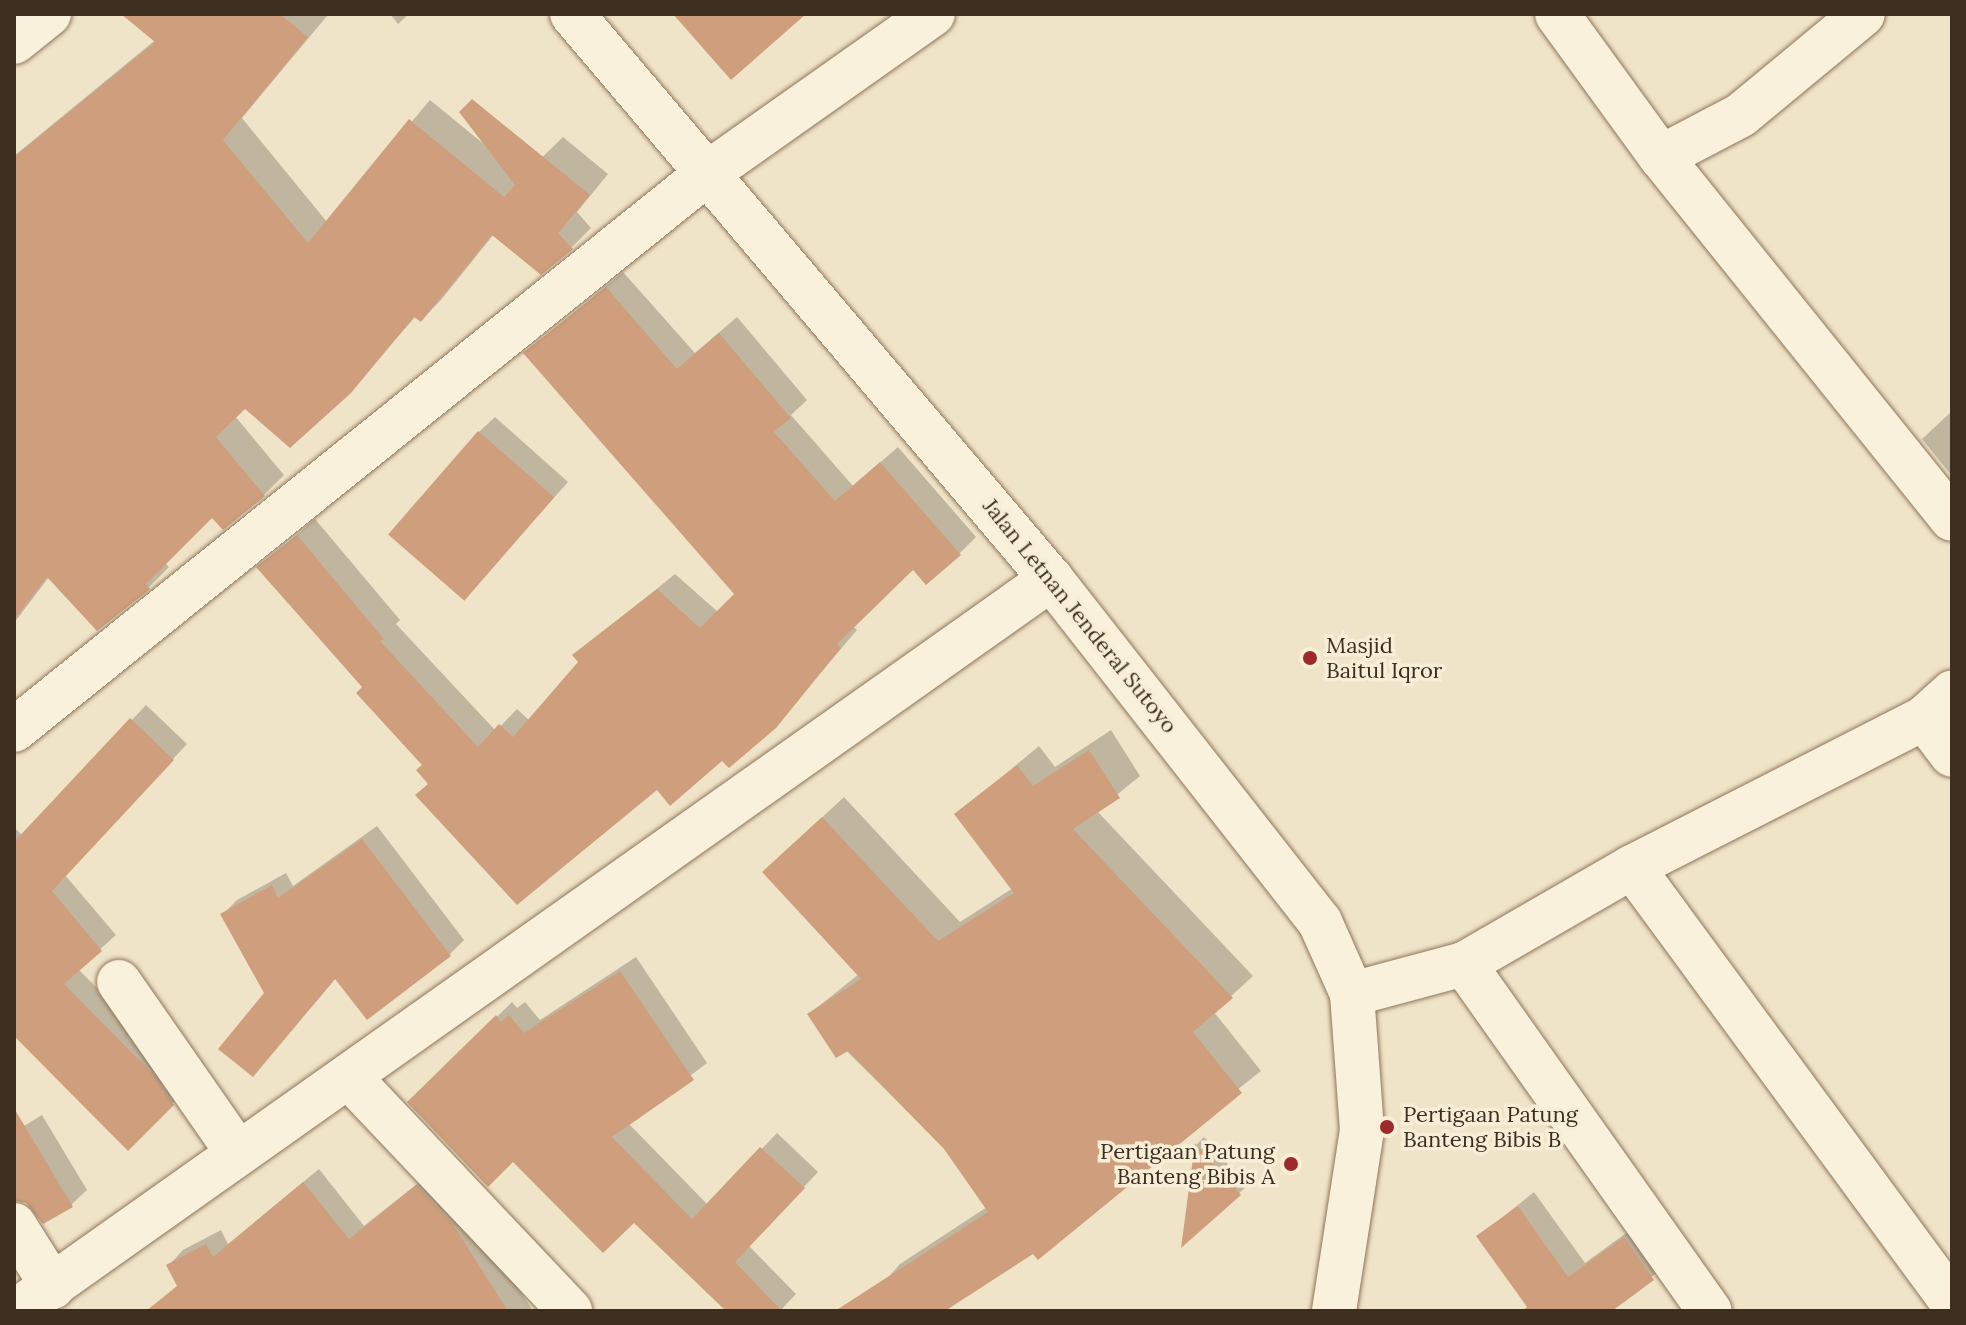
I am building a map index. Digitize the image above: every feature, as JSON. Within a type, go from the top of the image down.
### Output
[{"type":"street","points":[[14,42],[49,14]]},
{"type":"street","name":"Jalan Letnan Jenderal Sutoyo","points":[[572,14],[1051,579],[1287,875],[1320,922],[1352,994],[1362,1130],[1334,1311]]},
{"type":"street","points":[[14,730],[709,172],[933,14]]},
{"type":"street","points":[[1557,14],[1661,157],[1952,519]]},
{"type":"street","points":[[1661,157],[1741,115],[1863,14]]},
{"type":"street","points":[[16,1311],[1051,579]]},
{"type":"street","points":[[1352,994],[1464,964],[1632,867],[1938,706],[1952,755]]},
{"type":"street","points":[[1632,867],[1952,1302]]},
{"type":"street","points":[[1464,964],[1710,1311]]},
{"type":"street","points":[[119,982],[238,1153]]},
{"type":"street","points":[[349,1077],[570,1311]]},
{"type":"street","points":[[14,1225],[53,1287]]},
{"type":"building","points":[[121,14],[280,14],[308,37],[223,140],[308,243],[409,119],[504,197],[515,185],[459,112],[472,99],[590,195],[558,233],[573,249],[541,275],[492,235],[421,322],[414,317],[351,393],[290,448],[245,409],[216,437],[265,496],[223,530],[212,518],[146,584],[150,589],[97,631],[47,577],[14,620],[14,157],[155,42]]},
{"type":"building","points":[[673,14],[806,14],[731,80]]},
{"type":"building","points":[[606,287],[677,369],[719,333],[791,418],[774,432],[835,501],[880,462],[961,555],[926,585],[913,570],[837,644],[841,648],[776,728],[729,768],[722,761],[670,806],[657,790],[517,905],[415,795],[428,784],[416,770],[422,765],[356,693],[362,687],[256,567],[297,535],[384,639],[380,641],[478,747],[499,724],[513,737],[578,662],[572,655],[657,589],[700,628],[734,594],[523,353]]},
{"type":"building","points":[[478,431],[554,497],[464,601],[388,534]]},
{"type":"building","points":[[130,718],[174,760],[52,891],[102,951],[64,984],[153,1074],[174,1105],[128,1151],[14,1036],[14,842]]},
{"type":"building","points":[[1089,750],[1120,798],[1073,829],[1233,998],[1193,1032],[1242,1093],[1038,1260],[1033,1254],[945,1311],[835,1311],[988,1212],[944,1149],[848,1051],[836,1058],[807,1014],[861,979],[762,872],[822,817],[938,941],[1014,893],[954,814],[1017,765],[1033,786]]},
{"type":"building","points":[[362,839],[451,956],[367,1020],[335,979],[253,1077],[218,1049],[264,993],[220,914],[272,885],[278,898]]},
{"type":"building","points":[[620,971],[694,1080],[612,1137],[692,1219],[760,1147],[805,1188],[735,1262],[782,1311],[726,1311],[634,1223],[603,1253],[513,1162],[488,1187],[407,1102],[496,1015],[501,1022],[509,1015],[524,1033]]},
{"type":"building","points":[[14,1108],[73,1207],[43,1224],[26,1203],[14,1200]]},
{"type":"building","points":[[1195,1143],[1241,1195],[1181,1248]]},
{"type":"building","points":[[303,1182],[349,1239],[416,1185],[452,1223],[508,1311],[146,1311],[177,1286],[166,1265],[206,1244],[213,1257]]},
{"type":"building","points":[[1518,1206],[1568,1277],[1624,1237],[1654,1280],[1612,1311],[1522,1311],[1527,1307],[1476,1236]]},
{"type":"place","name":"Masjid Baitul Iqror","points":[[1310,658]]},
{"type":"place","name":"Pertigaan Patung Banteng Bibis B","points":[[1387,1127]]},
{"type":"place","name":"Pertigaan Patung Banteng Bibis A","points":[[1291,1164]]}]
